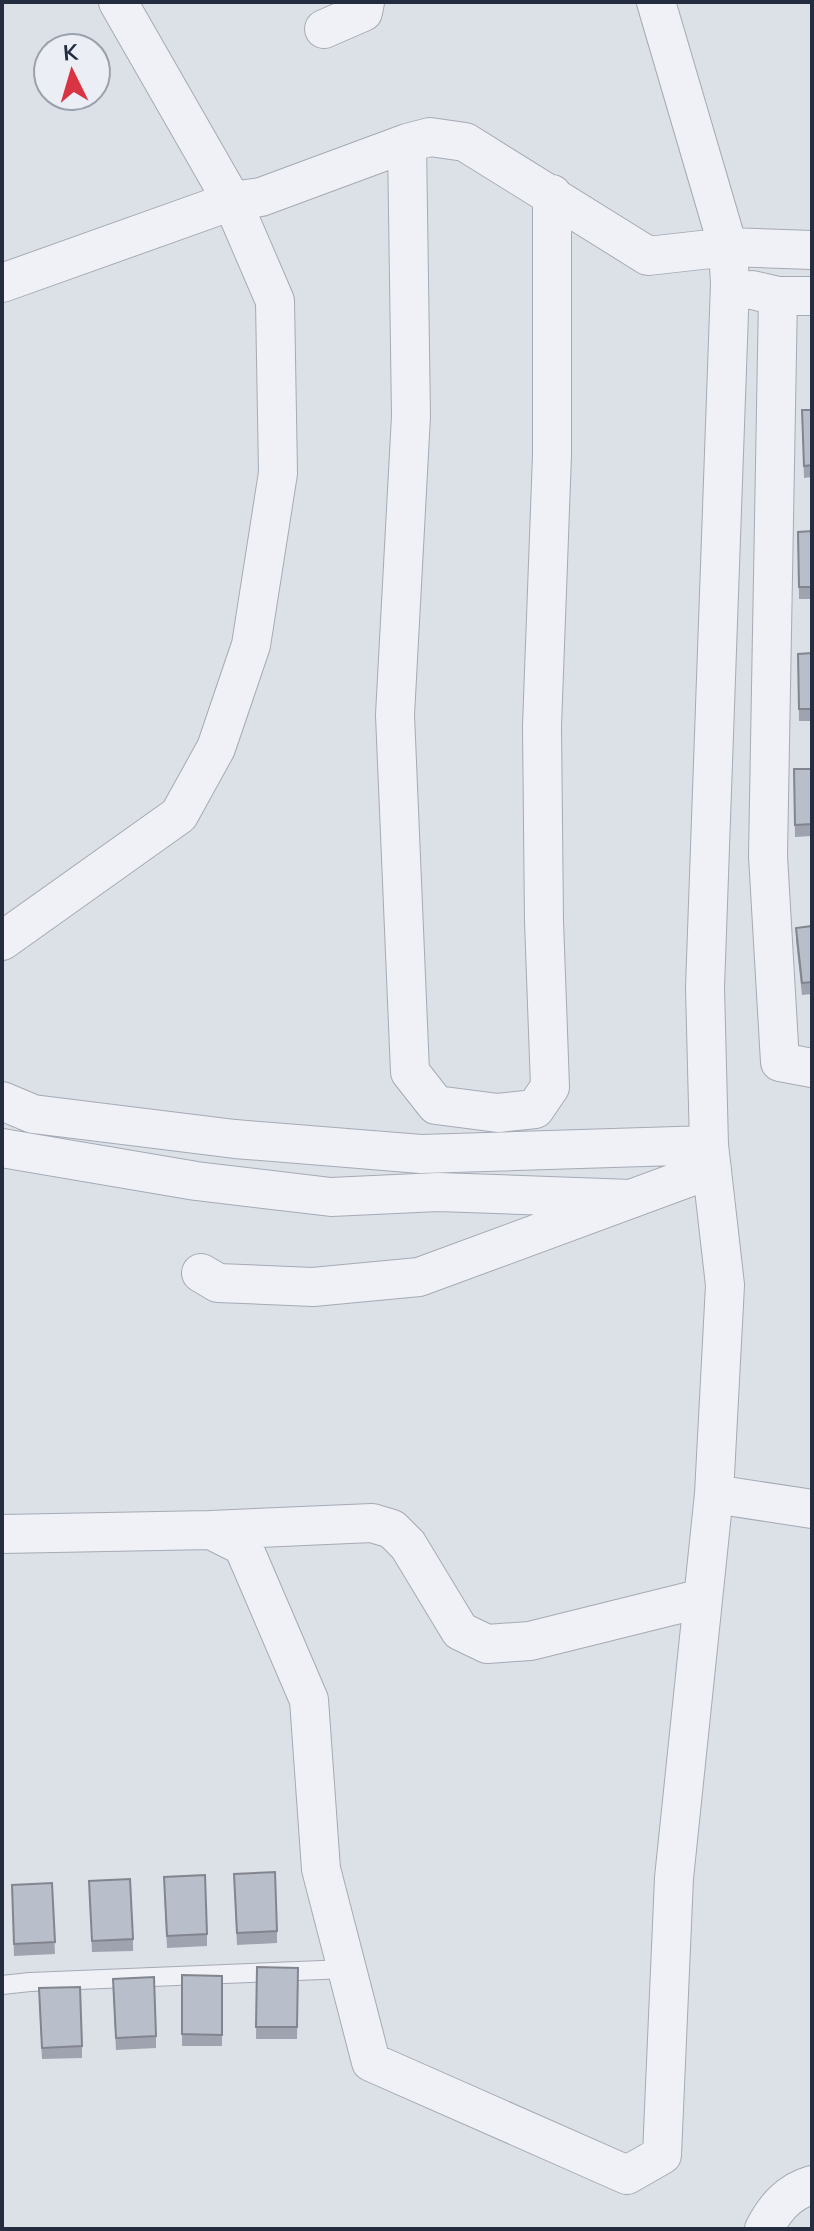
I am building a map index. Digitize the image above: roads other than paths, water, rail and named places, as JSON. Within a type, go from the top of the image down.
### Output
[{"type":"street","points":[[2,941],[179,815],[216,748],[251,645],[278,473],[275,301],[232,201],[118,2]]},
{"type":"street","points":[[324,29],[363,12],[365,2]]},
{"type":"street","points":[[211,1530],[243,1546],[309,1700],[321,1869],[371,2062],[627,2175],[662,2155],[674,1878],[714,1494],[725,1285],[710,1157],[705,988],[729,265],[656,2]]},
{"type":"street","points":[[2,283],[232,201],[261,197],[430,137],[465,142],[648,256],[729,265],[812,250]]},
{"type":"street","points":[[407,143],[411,416],[395,715],[410,1072],[436,1105],[498,1113],[535,1109],[550,1087],[542,726],[552,455],[552,194]]},
{"type":"street","points":[[729,265],[795,296],[768,856],[780,1062],[812,1068]]},
{"type":"street","points":[[2,1101],[33,1114],[235,1139],[421,1154],[710,1157]]},
{"type":"street","points":[[2,1148],[196,1181],[331,1197],[438,1192],[631,1199]]},
{"type":"street","points":[[201,1273],[218,1283],[313,1287],[419,1277],[631,1199],[710,1157]]},
{"type":"street","points":[[714,1494],[812,1509]]},
{"type":"street","points":[[2,1534],[372,1523],[392,1529],[408,1545],[460,1631],[487,1644],[530,1641],[703,1598]]},
{"type":"street","points":[[764,2229],[782,2202],[812,2185]]},
{"type":"lane","points":[[2,1985],[347,1969]]}]
